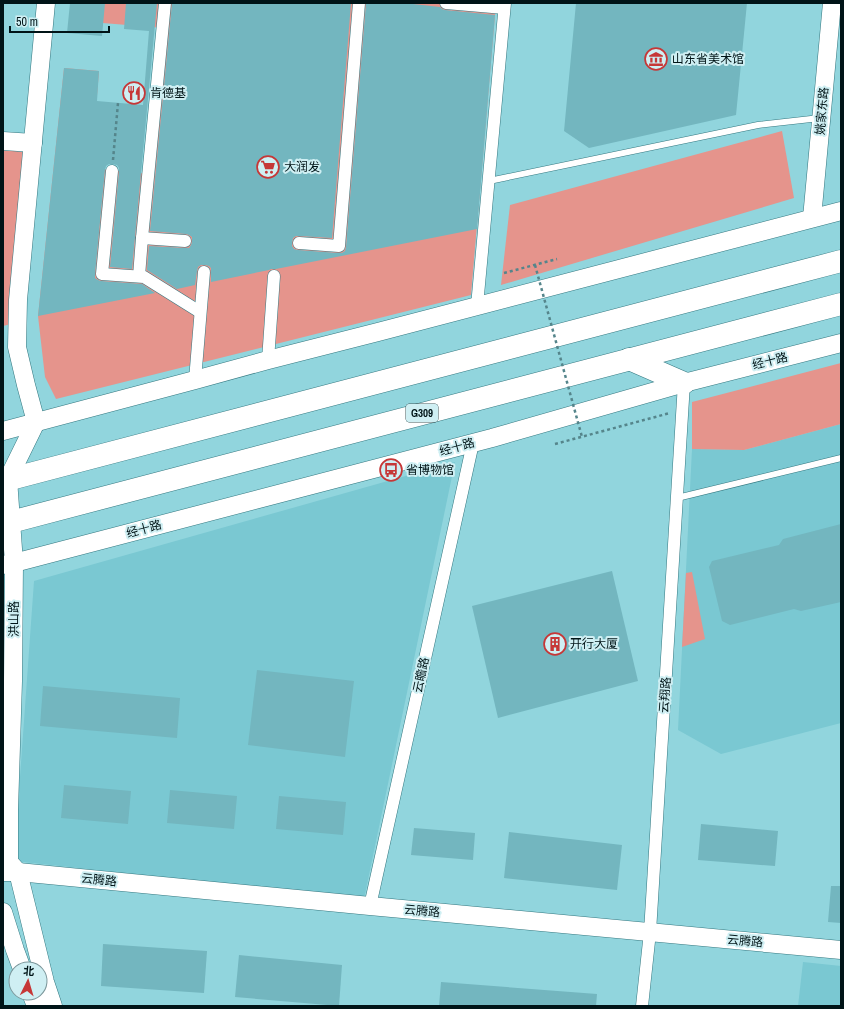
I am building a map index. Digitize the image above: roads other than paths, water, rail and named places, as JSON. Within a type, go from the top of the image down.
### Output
[{"type":"highway","points":[[6,480],[841,261]]},
{"type":"highway","name":"G309","points":[[7,522],[841,304]]},
{"type":"highway","points":[[629,359],[684,383]]},
{"type":"main road","points":[[6,480],[36,422],[17,347],[18,300],[46,3]]},
{"type":"main road","name":"姚家东路","points":[[812,218],[832,3]]},
{"type":"main road","points":[[3,141],[33,143]]},
{"type":"main road","points":[[7,433],[36,422],[268,360],[841,211]]},
{"type":"main road","name":"经十路","points":[[8,564],[473,443],[684,383],[841,344]]},
{"type":"main road","name":"洪山路","points":[[6,480],[13,682],[9,862],[10,872],[53,1006]]},
{"type":"main road","name":"云腾路","points":[[10,872],[841,950]]},
{"type":"main road","points":[[3,912],[19,961]]},
{"type":"street","points":[[139,276],[165,3]]},
{"type":"street","points":[[299,243],[339,246],[359,3]]},
{"type":"street","points":[[446,3],[504,6],[478,306]]},
{"type":"street","points":[[112,171],[102,274],[144,277],[200,312]]},
{"type":"street","points":[[142,238],[185,241]]},
{"type":"street","points":[[195,380],[204,272]]},
{"type":"street","points":[[268,360],[274,276]]},
{"type":"street","name":"云翔路","points":[[642,1006],[650,932],[684,383]]},
{"type":"street","name":"云瞻路","points":[[370,906],[473,443]]},
{"type":"lane","points":[[489,181],[758,125],[822,118]]},
{"type":"lane","points":[[677,498],[841,458]]},
{"type":"place","name":"山东省美术馆","points":[[656,59]]},
{"type":"place","name":"肯德基","points":[[134,93]]},
{"type":"place","name":"大润发","points":[[268,167]]},
{"type":"place","name":"省博物馆","points":[[391,470]]},
{"type":"place","name":"开行大厦","points":[[555,644]]}]
